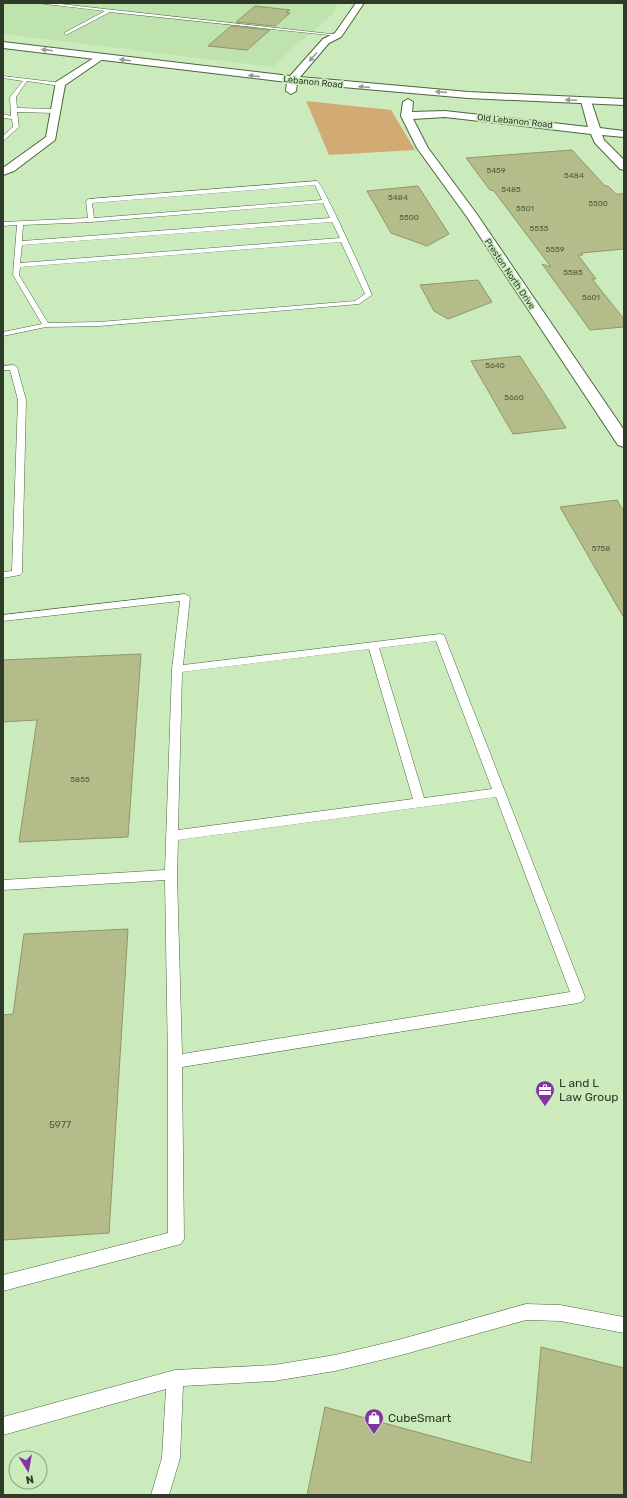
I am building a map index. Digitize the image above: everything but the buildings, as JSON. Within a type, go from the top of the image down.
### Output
[{"type":"street","points":[[316,71],[308,82],[291,93],[292,80],[326,41],[336,40],[360,3]]},
{"type":"street","name":"Lebanon Road","points":[[3,45],[308,82],[470,94],[624,102]]},
{"type":"street","points":[[3,172],[10,169],[51,138],[60,84],[100,57]]},
{"type":"street","points":[[67,66],[97,70]]},
{"type":"street","points":[[586,101],[585,114],[595,130],[599,141],[624,167]]},
{"type":"street","points":[[406,116],[408,102]]},
{"type":"street","points":[[430,104],[483,108]]},
{"type":"street","name":"Old Lebanon Road","points":[[406,116],[445,114],[624,134]]},
{"type":"street","points":[[585,114],[603,114]]},
{"type":"street","name":"Preston North Drive","points":[[406,116],[423,148],[472,216],[624,442]]},
{"type":"lane","points":[[39,3],[336,40]]},
{"type":"lane","points":[[66,34],[109,11]]},
{"type":"lane","points":[[3,77],[60,84]]},
{"type":"lane","points":[[3,139],[16,126],[13,97],[26,80]]},
{"type":"lane","points":[[14,110],[55,111]]},
{"type":"lane","points":[[3,116],[14,118]]},
{"type":"lane","points":[[3,334],[46,325],[99,324],[357,303],[369,295],[317,183],[89,201],[91,220]]},
{"type":"lane","points":[[3,224],[91,220],[326,201]]},
{"type":"lane","points":[[19,243],[334,220]]},
{"type":"lane","points":[[20,223],[16,275],[29,300],[46,325]]},
{"type":"lane","points":[[17,265],[344,240]]},
{"type":"lane","points":[[3,368],[13,367],[22,400],[17,574],[3,575]]},
{"type":"lane","points":[[3,618],[185,597],[178,669],[171,875],[175,1062],[176,1239],[3,1283]]},
{"type":"lane","points":[[175,1062],[578,997],[440,637],[178,669]]},
{"type":"lane","points":[[372,645],[420,803]]},
{"type":"lane","points":[[172,836],[499,792]]},
{"type":"lane","points":[[3,885],[171,875]]},
{"type":"lane","points":[[3,1426],[175,1378],[274,1373],[335,1363],[398,1348],[526,1312],[560,1313],[624,1325]]},
{"type":"lane","points":[[160,1495],[171,1458],[175,1378]]},
{"type":"shaded area","points":[[3,3],[338,3],[334,13],[273,67],[3,34]]},
{"type":"shaded area","points":[[306,101],[391,110],[415,150],[329,155]]},
{"type":"place","name":"L and L Law Group","points":[[545,1107]]},
{"type":"place","name":"CubeSmart","points":[[374,1435]]}]
